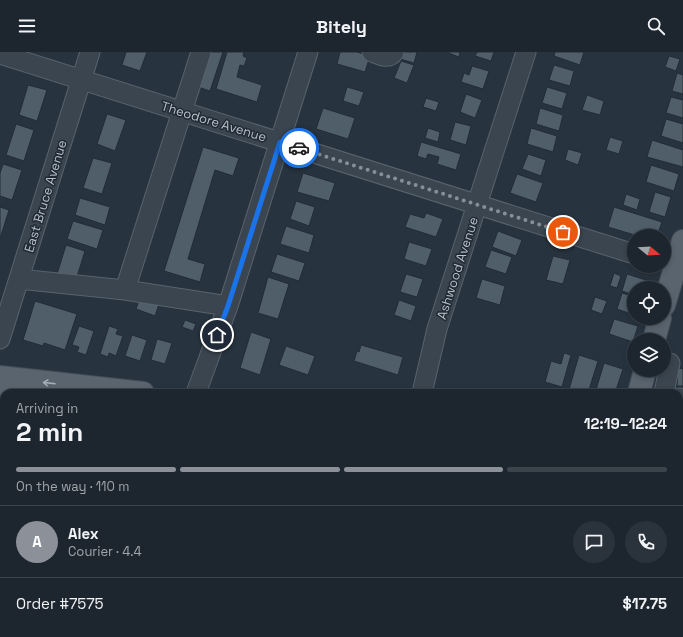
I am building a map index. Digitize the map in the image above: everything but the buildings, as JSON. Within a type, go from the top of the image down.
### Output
[{"type":"main road","points":[[671,263],[683,242]]},
{"type":"main road","points":[[0,377],[108,389]]},
{"type":"main road","points":[[640,389],[644,377]]},
{"type":"street","name":"East Bruce Avenue","points":[[0,339],[90,52]]},
{"type":"street","points":[[125,290],[201,52]]},
{"type":"street","points":[[197,389],[228,306],[308,52]]},
{"type":"street","points":[[372,52],[388,57],[394,52]]},
{"type":"street","name":"Ashwood Avenue","points":[[423,389],[437,329],[526,52]]},
{"type":"street","name":"Theodore Avenue","points":[[0,54],[627,252]]},
{"type":"street","points":[[19,279],[125,290],[228,306]]},
{"type":"street","points":[[665,389],[672,362]]},
{"type":"way so far","points":[[299,148],[563,232]]},
{"type":"route","points":[[217,335],[228,306],[280,142],[299,148]]}]
